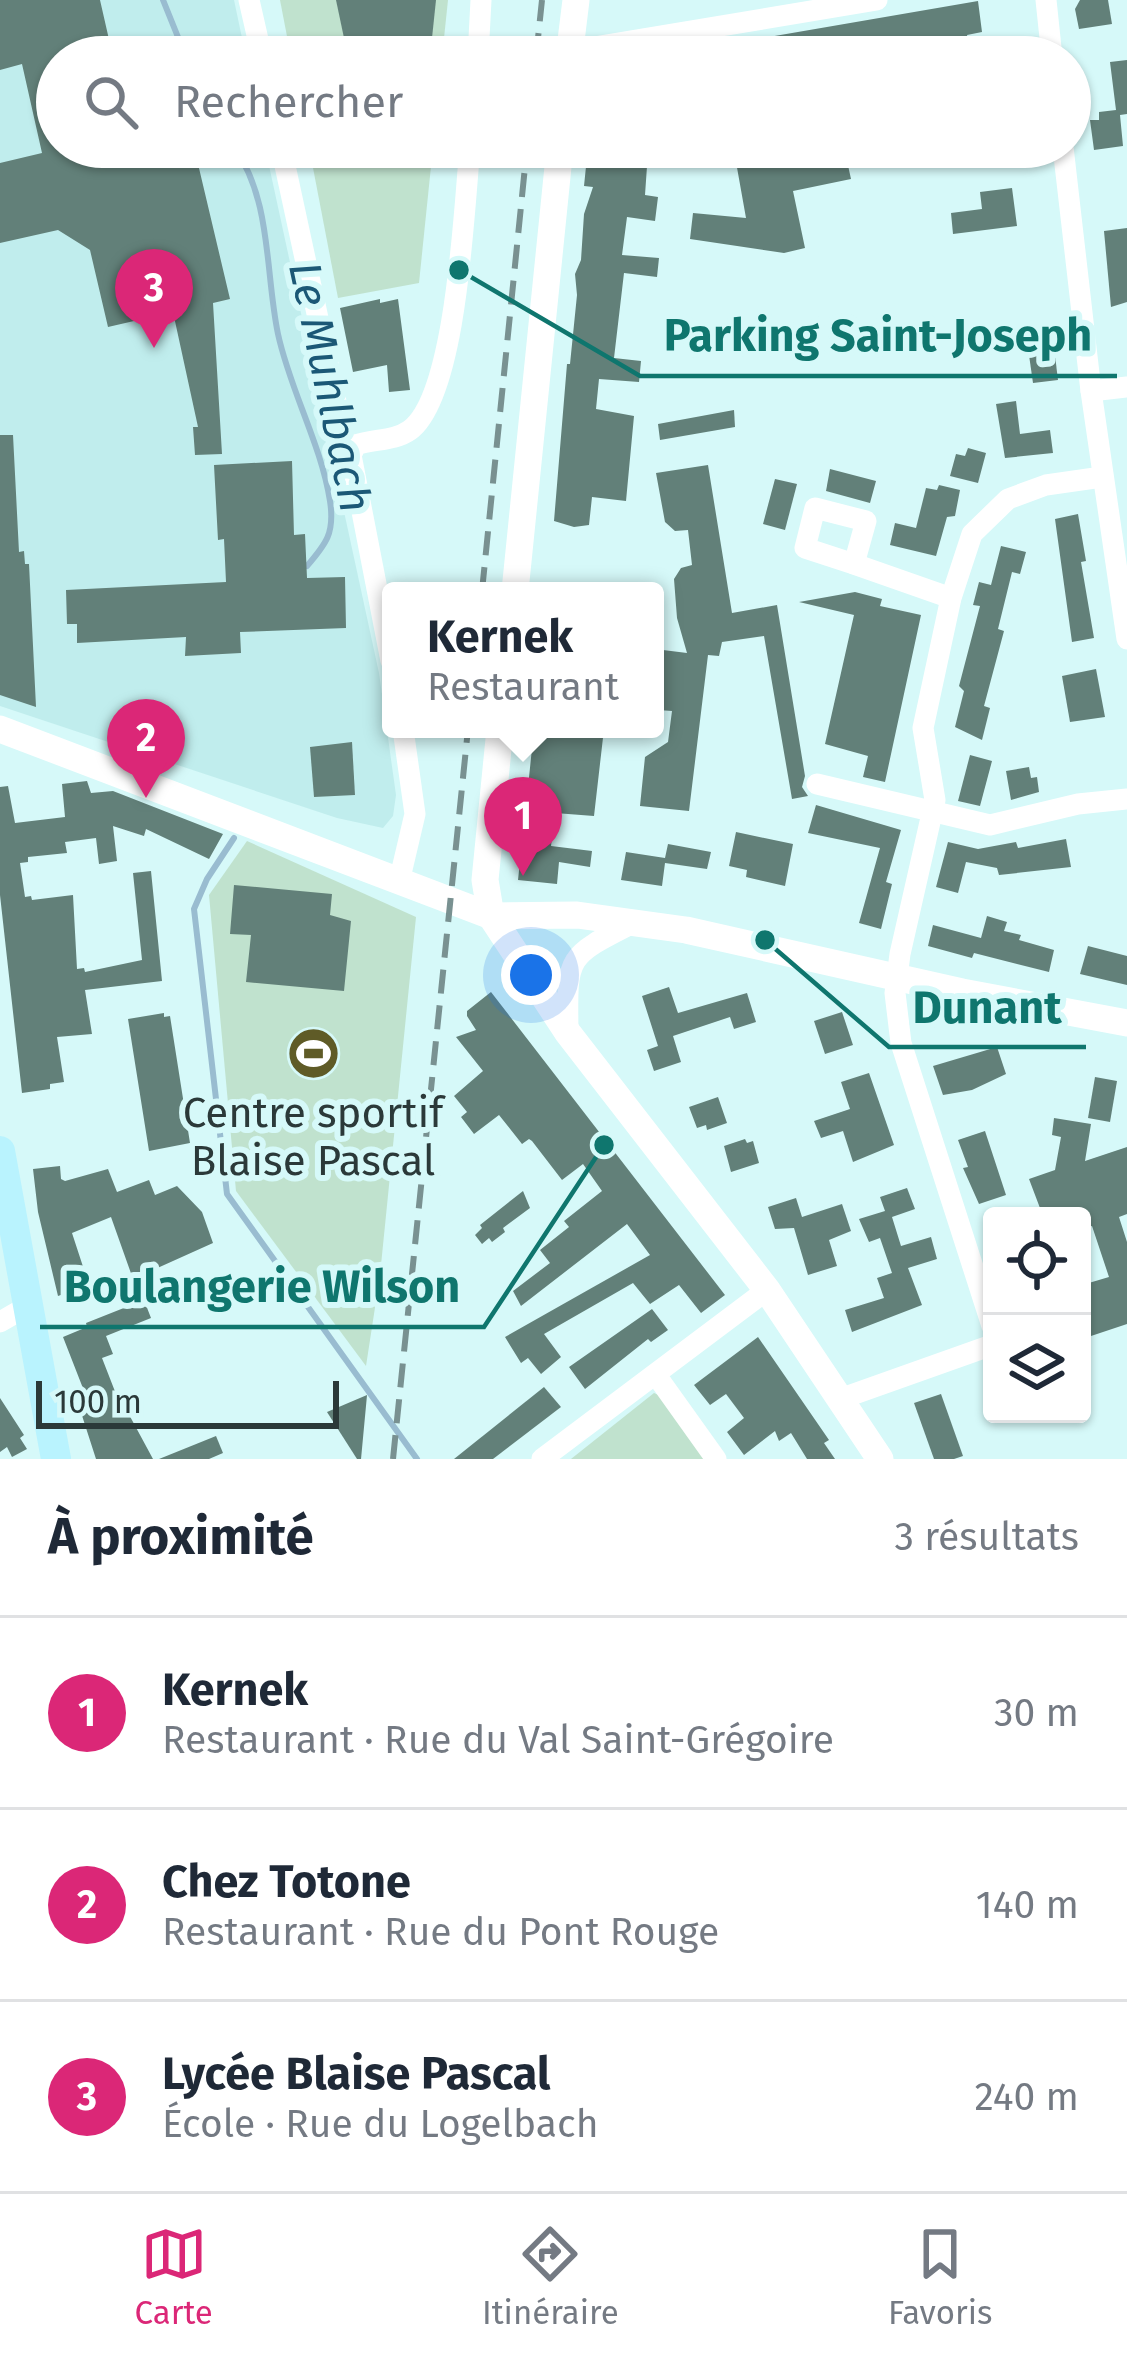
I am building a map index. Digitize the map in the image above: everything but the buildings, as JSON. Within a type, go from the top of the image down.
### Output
[{"type":"main road","points":[[0,1150],[13,1314],[56,1459]]},
{"type":"street","points":[[249,0],[257,36]]},
{"type":"street","points":[[479,36],[481,0]]},
{"type":"street","points":[[572,36],[575,0]]},
{"type":"street","points":[[672,36],[877,0]]},
{"type":"street","points":[[1046,0],[1050,36]]},
{"type":"street","points":[[286,168],[382,615]]},
{"type":"street","points":[[351,455],[356,445],[401,435],[422,417],[448,346],[455,311],[468,168]]},
{"type":"street","points":[[516,582],[558,168]]},
{"type":"street","points":[[1065,168],[1102,477],[1127,639]]},
{"type":"street","points":[[1091,392],[1127,387]]},
{"type":"street","points":[[988,1315],[901,1043],[895,977],[935,800],[923,728],[951,598],[972,534],[1008,499],[1046,484],[1102,477]]},
{"type":"street","points":[[854,564],[951,598]]},
{"type":"street","points":[[0,729],[491,916],[577,915],[686,930],[1127,1023]]},
{"type":"street","points":[[399,882],[415,814],[405,738]]},
{"type":"street","points":[[499,738],[485,880],[491,916],[568,1033],[767,1290],[880,1459]]},
{"type":"street","points":[[817,784],[990,825],[1078,804],[1127,799]]},
{"type":"street","points":[[568,1033],[567,975],[572,961],[593,943],[633,923]]},
{"type":"street","points":[[547,1458],[767,1290]]},
{"type":"street","points":[[840,1399],[983,1348]]},
{"type":"street","points":[[656,1375],[716,1459]]},
{"type":"shaded area","points":[[0,0],[234,0],[242,36],[36,36],[36,168],[270,168],[379,673],[382,738],[388,738],[396,795],[393,816],[383,828],[337,818],[0,706]]},
{"type":"green space","points":[[280,0],[448,0],[444,36],[287,36]]},
{"type":"green space","points":[[313,168],[431,168],[419,283],[338,298]]},
{"type":"green space","name":"Centre sportif Blaise Pascal","points":[[247,841],[416,917],[380,1275],[366,1366],[236,1191],[209,895]]},
{"type":"green space","points":[[654,1393],[663,1397],[705,1459],[571,1459]]},
{"type":"waterway","name":"Le Muhlbach","points":[[163,0],[178,36]]},
{"type":"waterway","name":"Le Muhlbach","points":[[246,168],[261,213],[278,334],[330,501],[328,537],[307,566]]},
{"type":"waterway","name":"Le Muhlbach","points":[[234,838],[194,909],[227,1194],[417,1459]]},
{"type":"railway","points":[[538,36],[542,0]]},
{"type":"railway","points":[[483,582],[525,168]]},
{"type":"railway","points":[[393,1459],[467,738]]},
{"type":"place","name":"Parking Saint-Joseph","points":[[459,270]]},
{"type":"place","name":"Lycée Blaise Pascal","points":[[154,348]]},
{"type":"place","name":"Chez Totone","points":[[146,798]]},
{"type":"place","name":"Kernek","points":[[523,876]]},
{"type":"place","name":"Dunant","points":[[765,940]]},
{"type":"place","name":"Centre sportif Blaise Pascal","points":[[313,1054]]},
{"type":"place","name":"Boulangerie Wilson","points":[[604,1145]]}]
